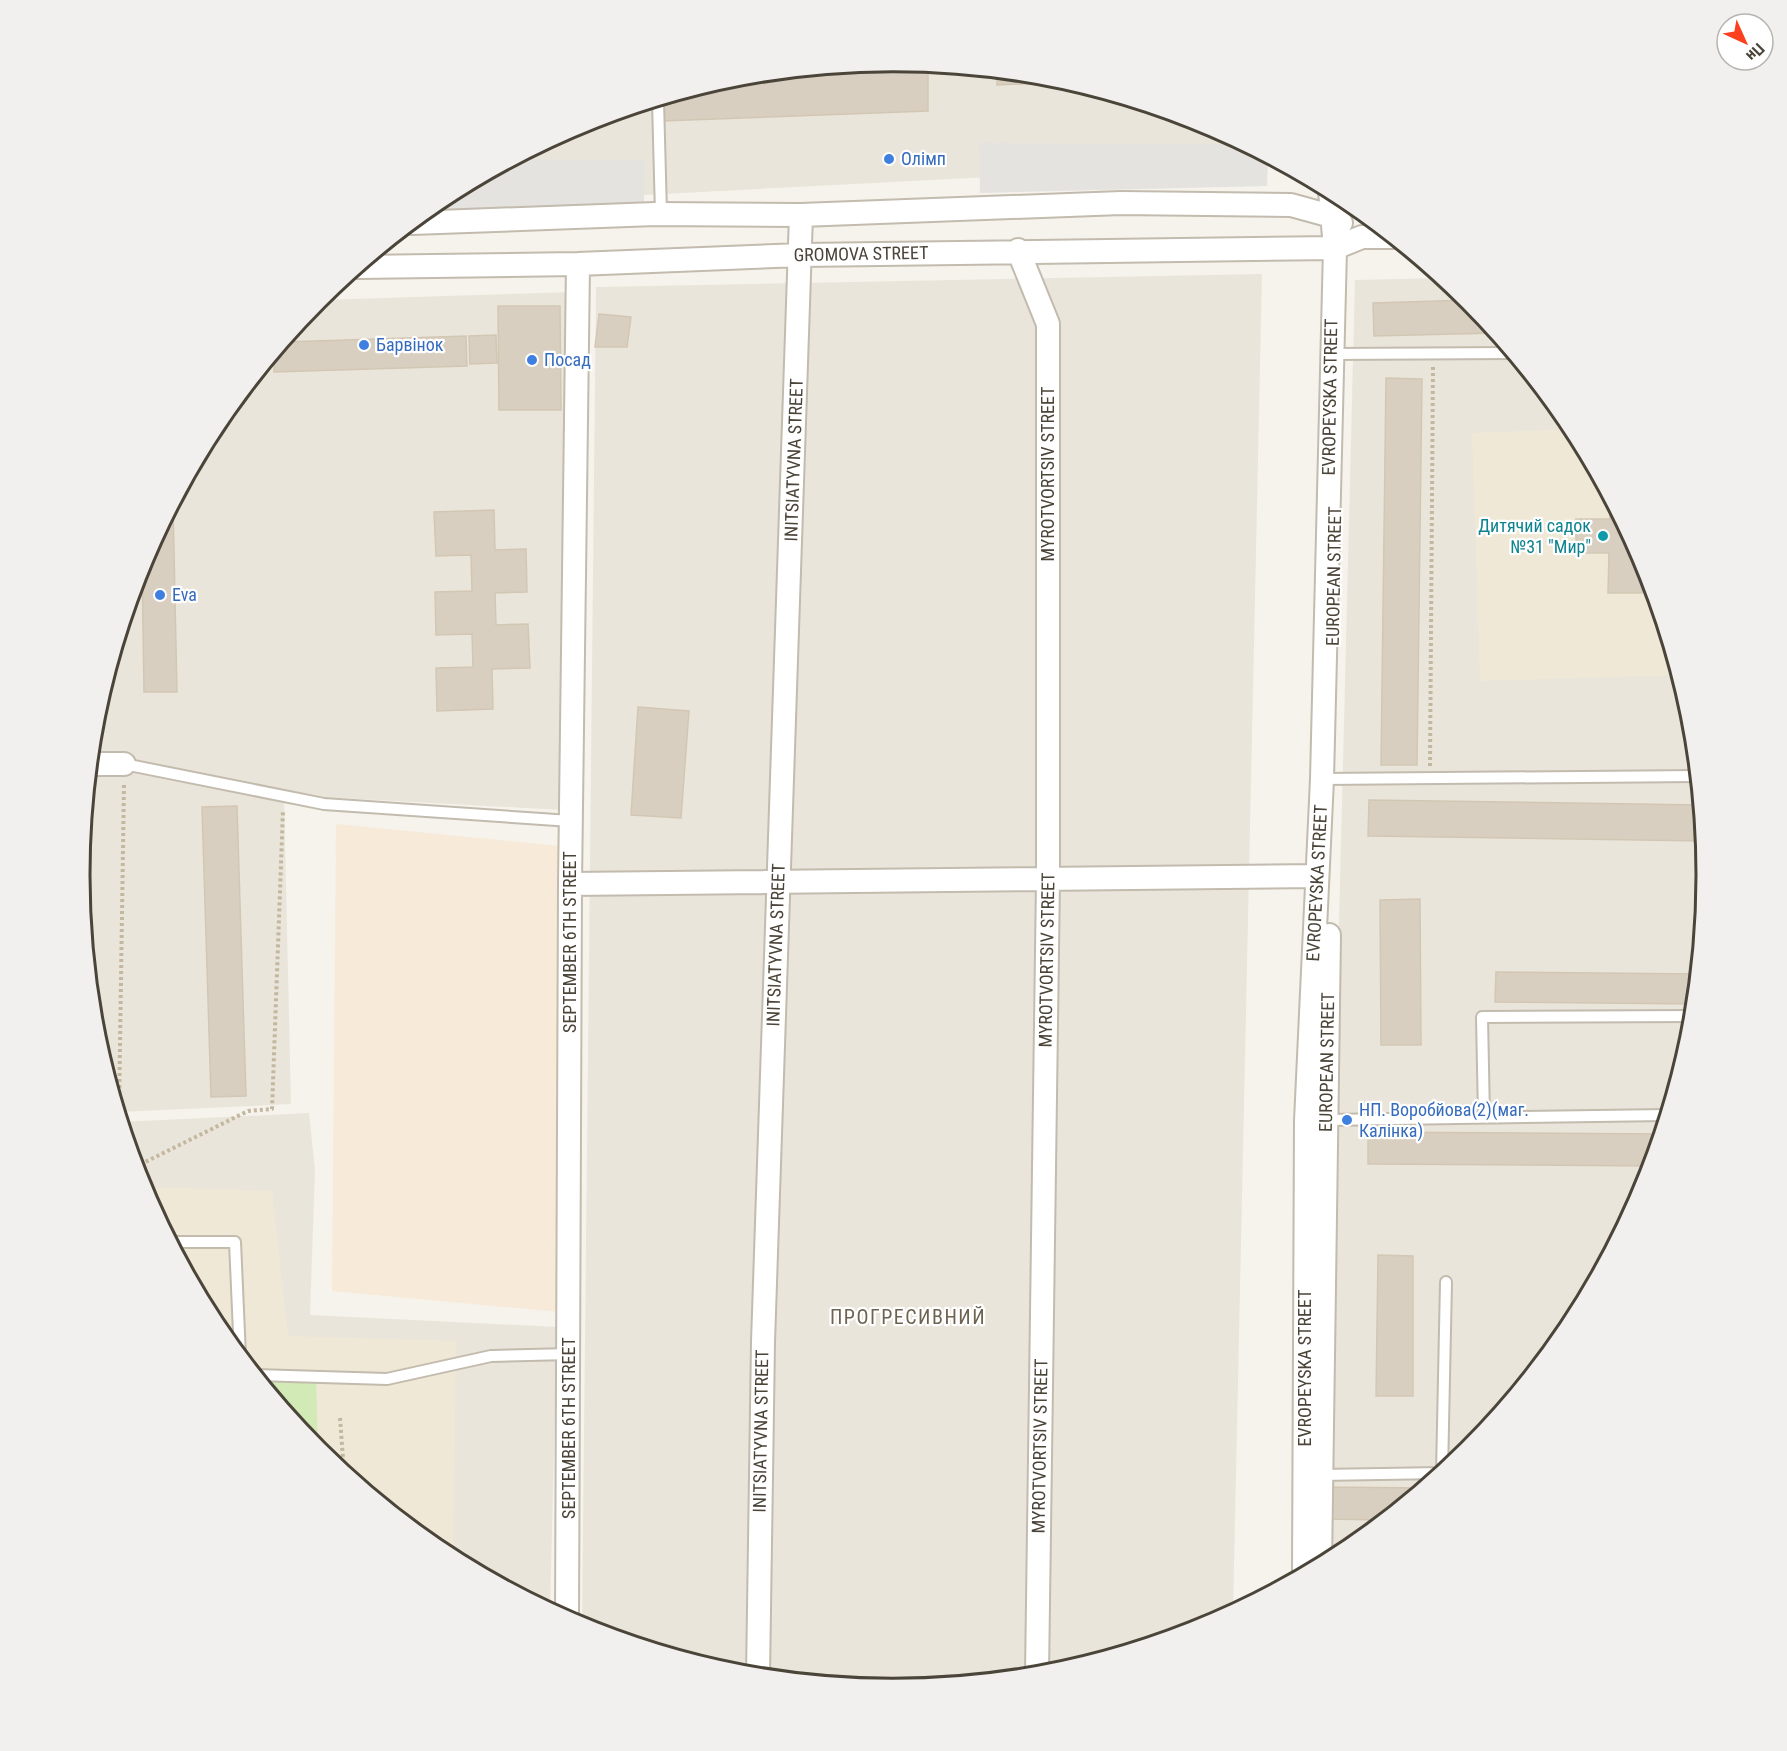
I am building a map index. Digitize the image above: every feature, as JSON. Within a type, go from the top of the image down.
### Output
[{"type":"street","name":"EVROPEYSKA STREET","points":[[1304,1566],[1306,1120],[1322,779],[1335,248],[1330,201]]},
{"type":"street","points":[[425,223],[661,214],[801,215],[1121,203],[1291,205],[1331,216],[1362,237]]},
{"type":"street","name":"INITSIATYVNA STREET","points":[[758,1667],[763,1342],[801,215]]},
{"type":"street","name":"GROMOVA STREET","points":[[369,267],[578,264],[801,255],[1018,250],[1335,248],[1362,237],[1382,237]]},
{"type":"street","name":"MYROTVORTSIV STREET","points":[[1018,250],[1048,324],[1048,879],[1037,1666]]},
{"type":"street","name":"SEPTEMBER 6TH STREET","points":[[567,1609],[570,1354],[570,884],[578,264]]},
{"type":"street","name":"EUROPEAN STREET","points":[[1320,1556],[1338,271]]},
{"type":"street","points":[[98,764],[124,764]]},
{"type":"street","points":[[570,884],[1316,876]]},
{"type":"lane","points":[[658,108],[661,214]]},
{"type":"lane","points":[[1331,354],[1433,356],[1505,354]]},
{"type":"lane","points":[[124,764],[324,804],[571,821]]},
{"type":"lane","points":[[1322,779],[1690,776]]},
{"type":"lane","points":[[1484,1117],[1482,1017],[1684,1016]]},
{"type":"lane","points":[[1306,1120],[1660,1115]]},
{"type":"lane","points":[[179,1242],[235,1242],[239,1342]]},
{"type":"lane","points":[[1442,1462],[1446,1282]]},
{"type":"lane","points":[[264,1375],[387,1379],[491,1356],[570,1354]]},
{"type":"lane","points":[[1305,1476],[1430,1473]]},
{"type":"path","points":[[1430,778],[1433,356]]},
{"type":"path","points":[[119,1090],[124,764]]},
{"type":"path","points":[[144,1163],[248,1111],[272,1109],[284,795]]},
{"type":"path","points":[[340,1419],[343,1461]]},
{"type":"shaded area","points":[[894,72],[946,74],[1050,87],[1101,99],[1152,115],[1201,133],[1263,163],[450,205],[538,155],[586,133],[635,115],[686,99],[737,87],[841,74]]},
{"type":"shaded area","points":[[979,143],[1225,144],[1268,165],[1267,186],[980,193]]},
{"type":"shaded area","points":[[530,159],[644,160],[644,204],[440,212]]},
{"type":"shaded area","points":[[1262,274],[1233,1603],[1152,1636],[1101,1652],[1050,1664],[946,1677],[894,1679],[841,1677],[737,1664],[686,1652],[582,1616],[596,287]]},
{"type":"shaded area","points":[[1431,278],[1462,307],[1531,386],[1562,429],[1589,474],[1636,568],[1670,668],[1682,719],[1690,771],[1697,876],[1690,980],[1682,1032],[1670,1083],[1636,1183],[1589,1277],[1562,1322],[1531,1365],[1462,1444],[1383,1513],[1323,1554],[1355,280]]},
{"type":"shaded area","points":[[572,292],[562,810],[284,795],[291,1104],[126,1112],[105,1032],[97,980],[90,876],[97,771],[105,719],[117,668],[151,568],[198,474],[225,429],[256,386],[289,346],[333,300]]},
{"type":"shaded area","points":[[1562,429],[1614,520],[1636,568],[1672,675],[1480,681],[1472,433]]},
{"type":"shaded area","points":[[336,824],[561,846],[560,1312],[332,1291]]},
{"type":"shaded area","points":[[309,1113],[315,1170],[310,1315],[557,1327],[550,1602],[447,1544],[404,1513],[325,1444],[289,1405],[225,1322],[198,1277],[151,1183],[129,1122]]},
{"type":"shaded area","points":[[153,1187],[272,1191],[288,1336],[456,1341],[453,1548],[404,1513],[364,1480],[325,1444],[289,1405],[225,1322],[173,1231]]},
{"type":"green space","points":[[316,1379],[318,1436],[289,1405],[269,1381]]},
{"type":"building","points":[[928,73],[928,111],[662,121],[661,107],[737,87],[841,74]]},
{"type":"building","points":[[997,79],[1028,84],[997,85]]},
{"type":"building","points":[[1455,300],[1486,333],[1374,336],[1373,303]]},
{"type":"building","points":[[498,306],[560,306],[561,410],[499,410]]},
{"type":"building","points":[[599,314],[631,317],[627,347],[595,347]]},
{"type":"building","points":[[496,335],[497,363],[470,364],[469,336]]},
{"type":"building","points":[[466,336],[467,366],[274,372],[274,364],[293,342]]},
{"type":"building","points":[[1386,378],[1422,379],[1417,765],[1381,765]]},
{"type":"building","points":[[494,510],[495,550],[526,549],[527,592],[495,593],[496,625],[528,624],[530,668],[492,669],[493,709],[437,711],[436,668],[473,667],[472,634],[436,635],[435,592],[472,591],[471,555],[436,556],[434,512]]},
{"type":"building","name":"Дитячий садок №31 \"Мир\"","points":[[1610,513],[1636,568],[1642,585],[1642,593],[1608,593],[1609,553],[1576,553],[1576,519],[1610,519]]},
{"type":"building","points":[[173,519],[177,692],[144,692],[142,591]]},
{"type":"building","points":[[638,707],[689,711],[681,818],[631,815]]},
{"type":"building","points":[[1369,800],[1693,805],[1696,841],[1368,836]]},
{"type":"building","points":[[237,806],[246,1096],[211,1097],[202,807]]},
{"type":"building","points":[[1420,899],[1421,1045],[1381,1045],[1380,900]]},
{"type":"building","points":[[1496,972],[1691,974],[1686,1004],[1495,1002]]},
{"type":"building","points":[[1368,1132],[1654,1134],[1642,1166],[1368,1164]]},
{"type":"building","points":[[1378,1255],[1413,1256],[1413,1396],[1376,1396]]},
{"type":"building","points":[[1324,1487],[1413,1488],[1374,1520],[1324,1519]]},
{"type":"place","name":"Олімп","points":[[889,159]]},
{"type":"place","name":"Барвінок","points":[[364,345]]},
{"type":"place","name":"Посад","points":[[532,360]]},
{"type":"place","name":"Дитячий садок №31 \"Мир\"","points":[[1603,536]]},
{"type":"place","name":"Eva","points":[[160,595]]},
{"type":"place","name":"НП. Воробйова(2)(маг. Калінка)","points":[[1347,1120]]},
{"type":"district","name":"ПРОГРЕСИВНИЙ","points":[[908,1317]]}]
